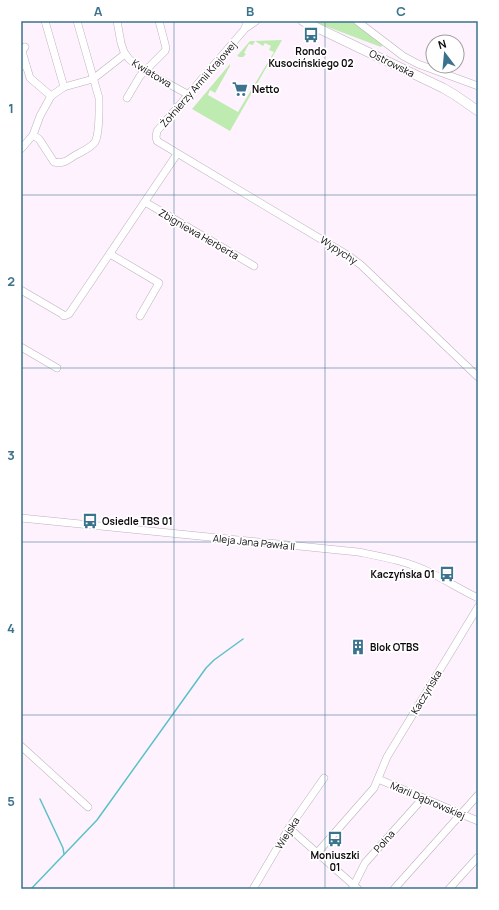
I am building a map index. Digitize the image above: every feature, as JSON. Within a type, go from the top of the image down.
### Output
[{"type":"main road","name":"Ostrowska","points":[[303,21],[442,88],[478,111]]},
{"type":"street","points":[[45,21],[64,87]]},
{"type":"street","points":[[33,135],[43,145],[54,162],[60,163],[67,161],[93,144],[96,139],[100,110],[98,92],[77,21]]},
{"type":"street","name":"Kwiatowa","points":[[117,21],[121,43],[125,54],[129,59],[145,70],[189,95]]},
{"type":"street","points":[[127,98],[140,76],[162,55],[165,50],[159,21]]},
{"type":"street","name":"Żołnierzy Armii Krajowej","points":[[244,30],[248,21]]},
{"type":"street","name":"Żołnierzy Armii Krajowej","points":[[157,141],[157,132],[244,30],[256,21]]},
{"type":"street","points":[[357,21],[403,56],[418,64],[478,86]]},
{"type":"street","points":[[25,47],[22,51],[23,66],[30,78],[51,96]]},
{"type":"street","points":[[21,149],[33,135],[40,116],[51,96],[64,87],[93,79],[125,54]]},
{"type":"street","points":[[442,88],[449,75]]},
{"type":"street","name":"Wypychy","points":[[157,141],[349,256],[361,265],[478,377]]},
{"type":"street","points":[[22,293],[67,316],[72,312],[177,154]]},
{"type":"street","name":"Zbigniewa Herberta","points":[[145,202],[254,266]]},
{"type":"street","points":[[110,254],[159,283],[140,316]]},
{"type":"street","points":[[21,347],[57,368]]},
{"type":"street","name":"Aleja Jana Pawła II","points":[[21,518],[358,552],[386,557],[410,564],[478,598]]},
{"type":"street","name":"Kaczyńska","points":[[317,853],[374,788],[387,757],[478,607]]},
{"type":"street","points":[[21,746],[88,807]]},
{"type":"street","name":"Wiejska","points":[[253,889],[289,828],[324,778]]},
{"type":"street","name":"Marii Dąbrowskiej","points":[[378,779],[478,820]]},
{"type":"street","points":[[398,888],[478,795]]},
{"type":"street","name":"Polna","points":[[355,888],[365,863],[423,798]]},
{"type":"street","points":[[289,828],[355,888]]},
{"type":"street","points":[[449,889],[478,857]]},
{"type":"green space","points":[[317,21],[357,21],[384,43],[381,47],[320,24]]},
{"type":"green space","points":[[282,40],[230,131],[192,109],[230,64],[215,93],[210,90],[208,95],[238,112],[274,52],[269,50],[271,46],[265,43],[263,46],[255,41],[253,45],[249,44],[244,53],[246,54],[243,57],[237,56],[250,41]]},
{"type":"waterway","points":[[31,889],[97,820],[206,668],[214,660],[243,639]]},
{"type":"waterway","points":[[40,799],[63,848],[64,854]]},
{"type":"place","name":"Rondo Kusocińskiego 02","points":[[311,35]]},
{"type":"place","name":"Netto","points":[[240,89]]},
{"type":"place","name":"Osiedle TBS 01","points":[[90,521]]},
{"type":"place","name":"Kaczyńska 01","points":[[447,574]]},
{"type":"place","name":"Blok OTBS","points":[[358,647]]},
{"type":"place","name":"Moniuszki 01","points":[[335,839]]}]
